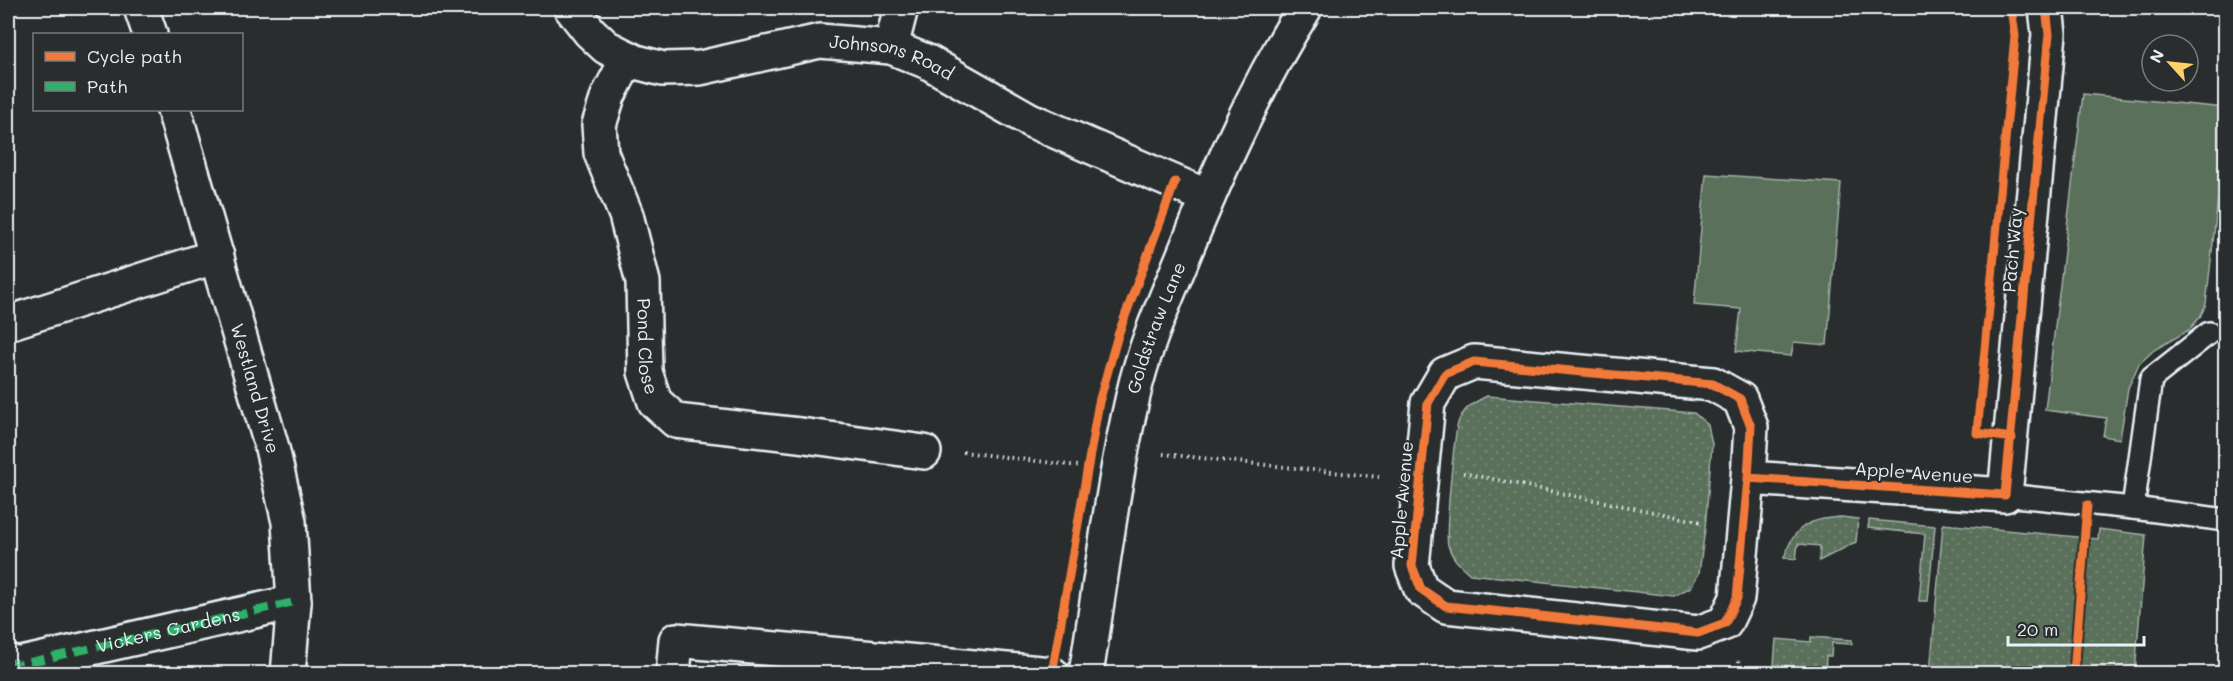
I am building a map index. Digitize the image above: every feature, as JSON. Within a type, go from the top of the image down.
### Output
[{"type":"street","points":[[141,8],[150,33]]},
{"type":"street","name":"Johnsons Road","points":[[571,8],[590,32],[606,47],[628,58],[663,69],[700,68],[820,41],[891,47],[928,62],[1030,120],[1208,197]]},
{"type":"street","points":[[891,47],[901,8]]},
{"type":"street","name":"Goldstraw Lane","points":[[1086,674],[1120,461],[1133,395],[1150,336],[1208,197],[1276,53],[1305,8]]},
{"type":"street","name":"Pach Way","points":[[2005,495],[2049,34],[2046,8]]},
{"type":"street","name":"Pond Close","points":[[628,58],[608,96],[599,125],[601,153],[626,215],[643,282],[645,372],[655,402],[676,421],[924,452]]},
{"type":"street","name":"Westland Drive","points":[[174,111],[272,448],[289,522],[294,602],[288,674]]},
{"type":"street","points":[[8,323],[217,256]]},
{"type":"street","name":"Apple Avenue","points":[[1474,363],[1713,384],[1740,399],[1751,427],[1745,528],[1737,597],[1725,623],[1698,633],[1446,606],[1420,589],[1412,566],[1419,482],[1428,403],[1445,374],[1474,363]]},
{"type":"street","name":"Apple Avenue","points":[[1748,478],[2005,495]]},
{"type":"street","name":"Vickers Gardens","points":[[8,661],[18,665],[294,602]]},
{"type":"street","points":[[673,674],[676,640],[1052,674]]},
{"type":"lane","points":[[2133,508],[2151,379],[2209,333]]},
{"type":"lane","points":[[2005,495],[2226,520]]},
{"type":"path","points":[[924,452],[938,449],[1419,482],[1452,471],[1745,528]]},
{"type":"green space","points":[[2083,94],[2225,108],[2225,136],[2206,304],[2200,317],[2189,330],[2154,350],[2139,364],[2128,388],[2120,439],[2103,436],[2106,418],[2045,410]]},
{"type":"green space","points":[[1706,174],[1841,183],[1827,345],[1794,342],[1791,356],[1736,351],[1741,309],[1694,305]]},
{"type":"green space","points":[[1487,396],[1694,413],[1708,425],[1712,444],[1705,529],[1699,573],[1691,587],[1674,596],[1470,574],[1463,568],[1452,554],[1447,537],[1457,428],[1461,415],[1471,405]]},
{"type":"green space","points":[[1841,517],[1858,519],[1856,542],[1819,561],[1820,546],[1798,544],[1796,559],[1784,558],[1792,538],[1804,526],[1811,522]]},
{"type":"green space","points":[[1869,520],[1935,526],[1928,601],[1919,601],[1925,534],[1868,528]]},
{"type":"green space","points":[[1943,524],[2098,539],[2099,529],[2146,535],[2135,673],[1930,673]]},
{"type":"green space","points":[[1811,637],[1852,640],[1852,644],[1832,643],[1831,656],[1826,656],[1825,673],[1789,673],[1789,666],[1774,665],[1776,639],[1811,642]]},
{"type":"marked path","points":[[8,661],[17,665],[294,602]]},
{"type":"cycle path","points":[[2011,8],[2015,36],[1977,433],[2012,438]]},
{"type":"cycle path","points":[[1748,478],[1751,427],[1740,399],[1713,384],[1474,362],[1445,374],[1428,403],[1412,566],[1421,589],[1446,606],[1698,633],[1725,623],[1737,598],[1748,478],[2005,495],[2049,34],[2046,8]]},
{"type":"cycle path","points":[[1052,674],[1099,402],[1118,335],[1175,182]]},
{"type":"cycle path","points":[[2074,674],[2087,505]]}]
